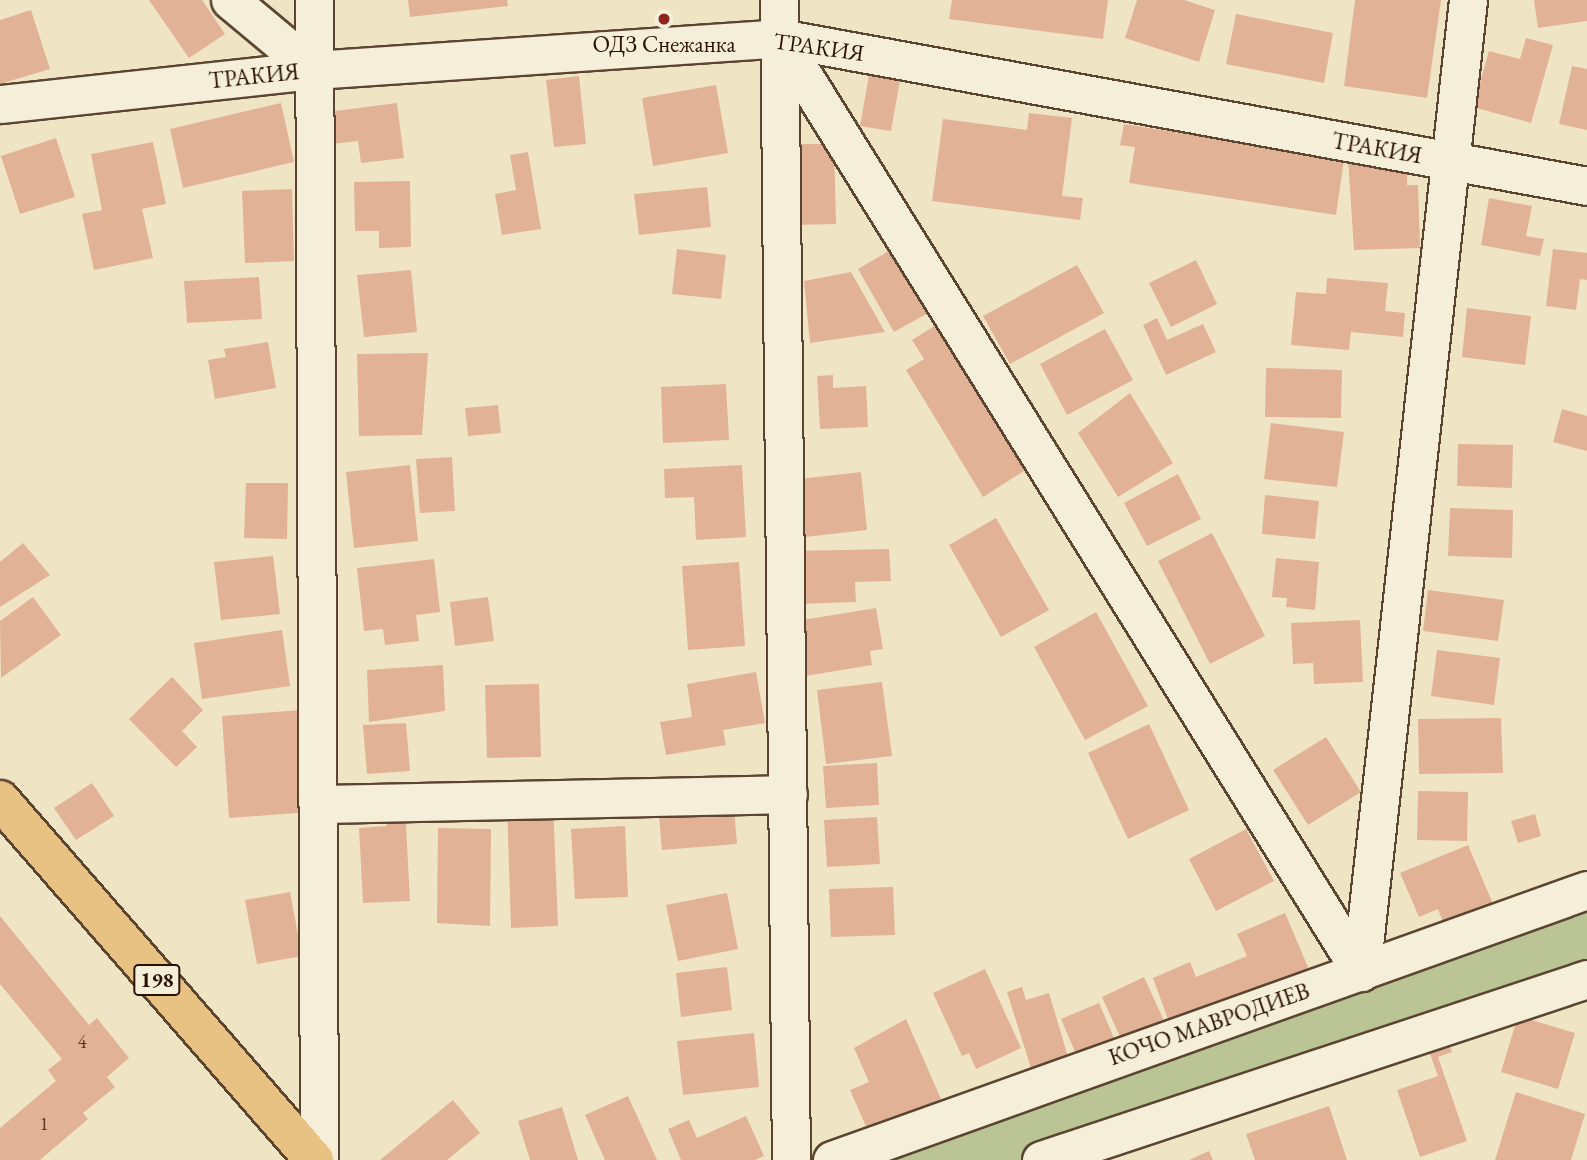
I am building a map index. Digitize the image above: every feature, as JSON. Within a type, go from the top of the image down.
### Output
[{"type":"main road","name":"198","points":[[0,800],[314,1160]]},
{"type":"street","points":[[230,0],[314,70]]},
{"type":"street","points":[[314,0],[319,1160]]},
{"type":"street","points":[[779,0],[790,1160]]},
{"type":"street","points":[[1361,972],[1468,0]]},
{"type":"street","points":[[780,38],[1361,972]]},
{"type":"street","name":"ТРАКИЯ","points":[[0,104],[314,70],[780,38],[1587,186]]},
{"type":"street","points":[[318,804],[788,794]]},
{"type":"street","name":"КОЧО МАВРОДИЕВ","points":[[832,1160],[1587,890]]},
{"type":"street","points":[[1041,1160],[1587,979]]},
{"type":"green space","points":[[1587,890],[1587,979],[1041,1160],[832,1160]]},
{"type":"building","points":[[149,0],[202,0],[225,34],[189,58]]},
{"type":"building","points":[[408,0],[507,0],[508,6],[410,17]]},
{"type":"building","points":[[952,0],[1108,0],[1103,39],[949,19]]},
{"type":"building","points":[[1137,0],[1184,0],[1215,10],[1199,62],[1125,38]]},
{"type":"building","points":[[1355,0],[1441,0],[1427,98],[1344,86]]},
{"type":"building","points":[[1534,0],[1587,0],[1587,21],[1538,28]]},
{"type":"building","points":[[31,10],[50,69],[0,84],[0,20]]},
{"type":"building","points":[[1236,14],[1333,33],[1324,83],[1226,64]]},
{"type":"building","points":[[1526,38],[1553,45],[1531,123],[1473,107],[1489,51],[1520,59]]},
{"type":"building","points":[[1572,66],[1587,69],[1587,130],[1559,124]]},
{"type":"building","points":[[869,75],[900,80],[891,131],[860,126]]},
{"type":"building","points":[[579,76],[586,144],[554,147],[546,80]]},
{"type":"building","points":[[716,85],[728,153],[653,166],[642,98]]},
{"type":"building","points":[[281,103],[294,162],[183,188],[170,129]]},
{"type":"building","points":[[397,103],[404,158],[361,163],[358,141],[332,144],[328,112]]},
{"type":"building","points":[[1029,113],[1072,118],[1062,196],[1083,198],[1080,220],[932,201],[943,119],[1027,130]]},
{"type":"building","points":[[1124,124],[1344,159],[1336,215],[1129,183],[1135,147],[1120,145]]},
{"type":"building","points":[[56,138],[75,197],[20,214],[1,156]]},
{"type":"building","points":[[153,142],[166,204],[142,209],[153,258],[94,270],[82,214],[102,210],[91,154]]},
{"type":"building","points":[[789,144],[834,144],[836,224],[790,225]]},
{"type":"building","points":[[528,152],[541,229],[502,235],[495,194],[516,190],[510,155]]},
{"type":"building","points":[[1407,156],[1407,185],[1418,185],[1420,248],[1354,250],[1348,158]]},
{"type":"building","points":[[410,181],[411,247],[379,248],[379,231],[355,231],[354,182]]},
{"type":"building","points":[[707,187],[711,227],[639,235],[634,194]]},
{"type":"building","points":[[292,189],[294,261],[245,263],[242,191]]},
{"type":"building","points":[[1489,198],[1532,206],[1526,236],[1544,239],[1540,256],[1481,245]]},
{"type":"building","points":[[894,248],[930,312],[894,332],[858,269]]},
{"type":"building","points":[[677,249],[726,255],[721,299],[672,294]]},
{"type":"building","points":[[1553,249],[1587,253],[1587,280],[1580,279],[1576,310],[1546,306]]},
{"type":"building","points":[[1196,260],[1217,304],[1171,327],[1149,283]]},
{"type":"building","points":[[1077,265],[1104,313],[1010,364],[983,316]]},
{"type":"building","points":[[411,270],[417,332],[364,337],[357,275]]},
{"type":"building","points":[[851,272],[885,332],[810,343],[804,281]]},
{"type":"building","points":[[259,277],[262,319],[187,323],[184,281]]},
{"type":"building","points":[[1327,278],[1388,283],[1385,311],[1405,313],[1403,337],[1351,332],[1349,350],[1291,345],[1296,292],[1326,294]]},
{"type":"building","points":[[1467,308],[1531,316],[1525,365],[1462,357]]},
{"type":"building","points":[[1157,318],[1167,340],[1203,324],[1216,352],[1166,375],[1143,325]]},
{"type":"building","points":[[939,323],[1027,469],[983,497],[906,370],[924,359],[912,340]]},
{"type":"building","points":[[1105,329],[1133,380],[1067,415],[1040,364]]},
{"type":"building","points":[[268,342],[276,388],[215,399],[208,360],[226,357],[224,349]]},
{"type":"building","points":[[428,353],[422,435],[359,436],[357,354]]},
{"type":"building","points":[[1266,368],[1342,370],[1341,418],[1265,417]]},
{"type":"building","points":[[833,375],[833,388],[866,386],[868,427],[820,429],[817,376]]},
{"type":"building","points":[[726,384],[729,440],[663,443],[661,387]]},
{"type":"building","points":[[1130,393],[1173,463],[1118,497],[1078,433]]},
{"type":"building","points":[[498,405],[501,433],[468,436],[465,408]]},
{"type":"building","points":[[1562,409],[1587,416],[1587,451],[1553,442]]},
{"type":"building","points":[[1271,423],[1344,432],[1337,487],[1264,479]]},
{"type":"building","points":[[1458,444],[1513,445],[1512,488],[1457,486]]},
{"type":"building","points":[[452,457],[455,511],[420,513],[416,459]]},
{"type":"building","points":[[410,465],[418,541],[354,548],[346,472]]},
{"type":"building","points":[[742,465],[746,537],[696,540],[694,497],[665,498],[664,469]]},
{"type":"building","points":[[861,472],[867,530],[805,537],[799,479]]},
{"type":"building","points":[[1178,474],[1201,519],[1147,546],[1124,503]]},
{"type":"building","points":[[246,483],[288,483],[287,539],[244,538]]},
{"type":"building","points":[[1265,495],[1319,501],[1315,539],[1262,534]]},
{"type":"building","points":[[1450,508],[1513,510],[1512,558],[1448,556]]},
{"type":"building","points":[[996,518],[1049,610],[1001,637],[949,545]]},
{"type":"building","points":[[1212,533],[1265,636],[1210,664],[1158,561]]},
{"type":"building","points":[[23,543],[50,575],[0,607],[0,562]]},
{"type":"building","points":[[889,549],[891,581],[855,582],[856,602],[797,604],[795,551]]},
{"type":"building","points":[[273,556],[280,614],[221,620],[214,562]]},
{"type":"building","points":[[1276,558],[1319,562],[1315,610],[1286,607],[1287,598],[1272,597]]},
{"type":"building","points":[[434,559],[440,612],[416,615],[419,641],[385,645],[383,629],[364,631],[357,568]]},
{"type":"building","points":[[739,562],[745,646],[688,650],[682,566]]},
{"type":"building","points":[[1428,590],[1504,600],[1498,641],[1423,631]]},
{"type":"building","points":[[33,597],[61,635],[1,678],[0,621]]},
{"type":"building","points":[[488,597],[494,641],[455,646],[450,602]]},
{"type":"building","points":[[876,608],[883,649],[870,651],[872,665],[805,676],[796,621]]},
{"type":"building","points":[[1096,612],[1148,706],[1085,740],[1034,647]]},
{"type":"building","points":[[1360,620],[1363,682],[1314,684],[1313,663],[1293,664],[1291,623]]},
{"type":"building","points":[[282,630],[290,686],[202,699],[194,643]]},
{"type":"building","points":[[1437,650],[1500,658],[1494,705],[1431,696]]},
{"type":"building","points":[[443,665],[445,711],[369,722],[367,670]]},
{"type":"building","points":[[756,672],[765,723],[723,730],[726,745],[666,755],[660,722],[692,717],[687,684]]},
{"type":"building","points":[[172,677],[203,710],[182,731],[197,747],[176,767],[129,719]]},
{"type":"building","points":[[882,682],[892,756],[826,764],[817,690]]},
{"type":"building","points":[[539,684],[541,757],[487,758],[485,685]]},
{"type":"building","points":[[315,709],[310,812],[229,818],[222,716]]},
{"type":"building","points":[[1501,718],[1503,773],[1419,774],[1418,719]]},
{"type":"building","points":[[406,723],[410,771],[367,774],[363,725]]},
{"type":"building","points":[[1149,724],[1189,810],[1128,839],[1088,753]]},
{"type":"building","points":[[1326,737],[1361,792],[1308,825],[1273,770]]},
{"type":"building","points":[[877,763],[879,805],[826,808],[823,766]]},
{"type":"building","points":[[92,783],[114,816],[76,840],[54,808]]},
{"type":"building","points":[[1418,791],[1468,792],[1467,841],[1417,840]]},
{"type":"building","points":[[733,797],[737,844],[662,850],[658,803]]},
{"type":"building","points":[[553,803],[558,926],[511,928],[507,805]]},
{"type":"building","points":[[405,805],[410,901],[363,903],[359,828],[387,826],[386,806]]},
{"type":"building","points":[[1535,814],[1541,836],[1518,843],[1511,821]]},
{"type":"building","points":[[877,817],[880,864],[827,867],[824,820]]},
{"type":"building","points":[[625,826],[628,897],[575,899],[571,829]]},
{"type":"building","points":[[438,828],[491,829],[490,926],[437,923]]},
{"type":"building","points":[[1246,829],[1274,881],[1216,911],[1189,859]]},
{"type":"building","points":[[1468,845],[1493,904],[1444,925],[1438,909],[1419,917],[1400,873]]},
{"type":"building","points":[[893,887],[895,935],[831,937],[829,889]]},
{"type":"building","points":[[290,892],[302,956],[257,964],[245,900]]},
{"type":"building","points":[[727,893],[738,949],[678,961],[666,905]]},
{"type":"building","points":[[1285,913],[1316,986],[1174,1036],[1153,978],[1190,962],[1196,977],[1247,956],[1237,934]]},
{"type":"building","points":[[0,916],[89,1025],[97,1018],[129,1058],[107,1077],[115,1087],[83,1113],[88,1119],[40,1160],[0,1160],[0,1128],[56,1081],[48,1070],[62,1059],[0,984]]},
{"type":"building","points":[[727,967],[732,1010],[681,1017],[676,973]]},
{"type":"building","points":[[985,969],[1021,1048],[976,1069],[969,1053],[962,1056],[933,993]]},
{"type":"building","points":[[1144,977],[1170,1034],[1127,1052],[1102,997]]},
{"type":"building","points":[[1022,987],[1026,1000],[1049,993],[1069,1060],[1032,1071],[1007,992]]},
{"type":"building","points":[[1099,1003],[1117,1045],[1079,1061],[1061,1019]]},
{"type":"building","points":[[1518,1016],[1575,1033],[1558,1089],[1501,1072]]},
{"type":"building","points":[[906,1019],[941,1099],[868,1131],[850,1090],[869,1082],[854,1048]]},
{"type":"building","points":[[754,1033],[759,1087],[683,1095],[677,1041]]},
{"type":"building","points":[[1446,1036],[1452,1052],[1438,1057],[1467,1141],[1420,1157],[1397,1090],[1438,1076],[1426,1043]]},
{"type":"building","points":[[1516,1092],[1585,1114],[1571,1160],[1495,1160]]},
{"type":"building","points":[[628,1096],[657,1160],[605,1160],[585,1115]]},
{"type":"building","points":[[453,1100],[480,1133],[447,1160],[380,1160]]},
{"type":"building","points":[[1329,1106],[1347,1160],[1255,1160],[1246,1134]]},
{"type":"building","points":[[562,1107],[578,1160],[530,1160],[518,1121]]},
{"type":"building","points":[[746,1116],[764,1156],[755,1160],[681,1160],[668,1129],[689,1120],[697,1138]]},
{"type":"building","points":[[1209,1151],[1213,1160],[1189,1160]]},
{"type":"place","name":"ОДЗ Снежанка","points":[[664,19]]}]
